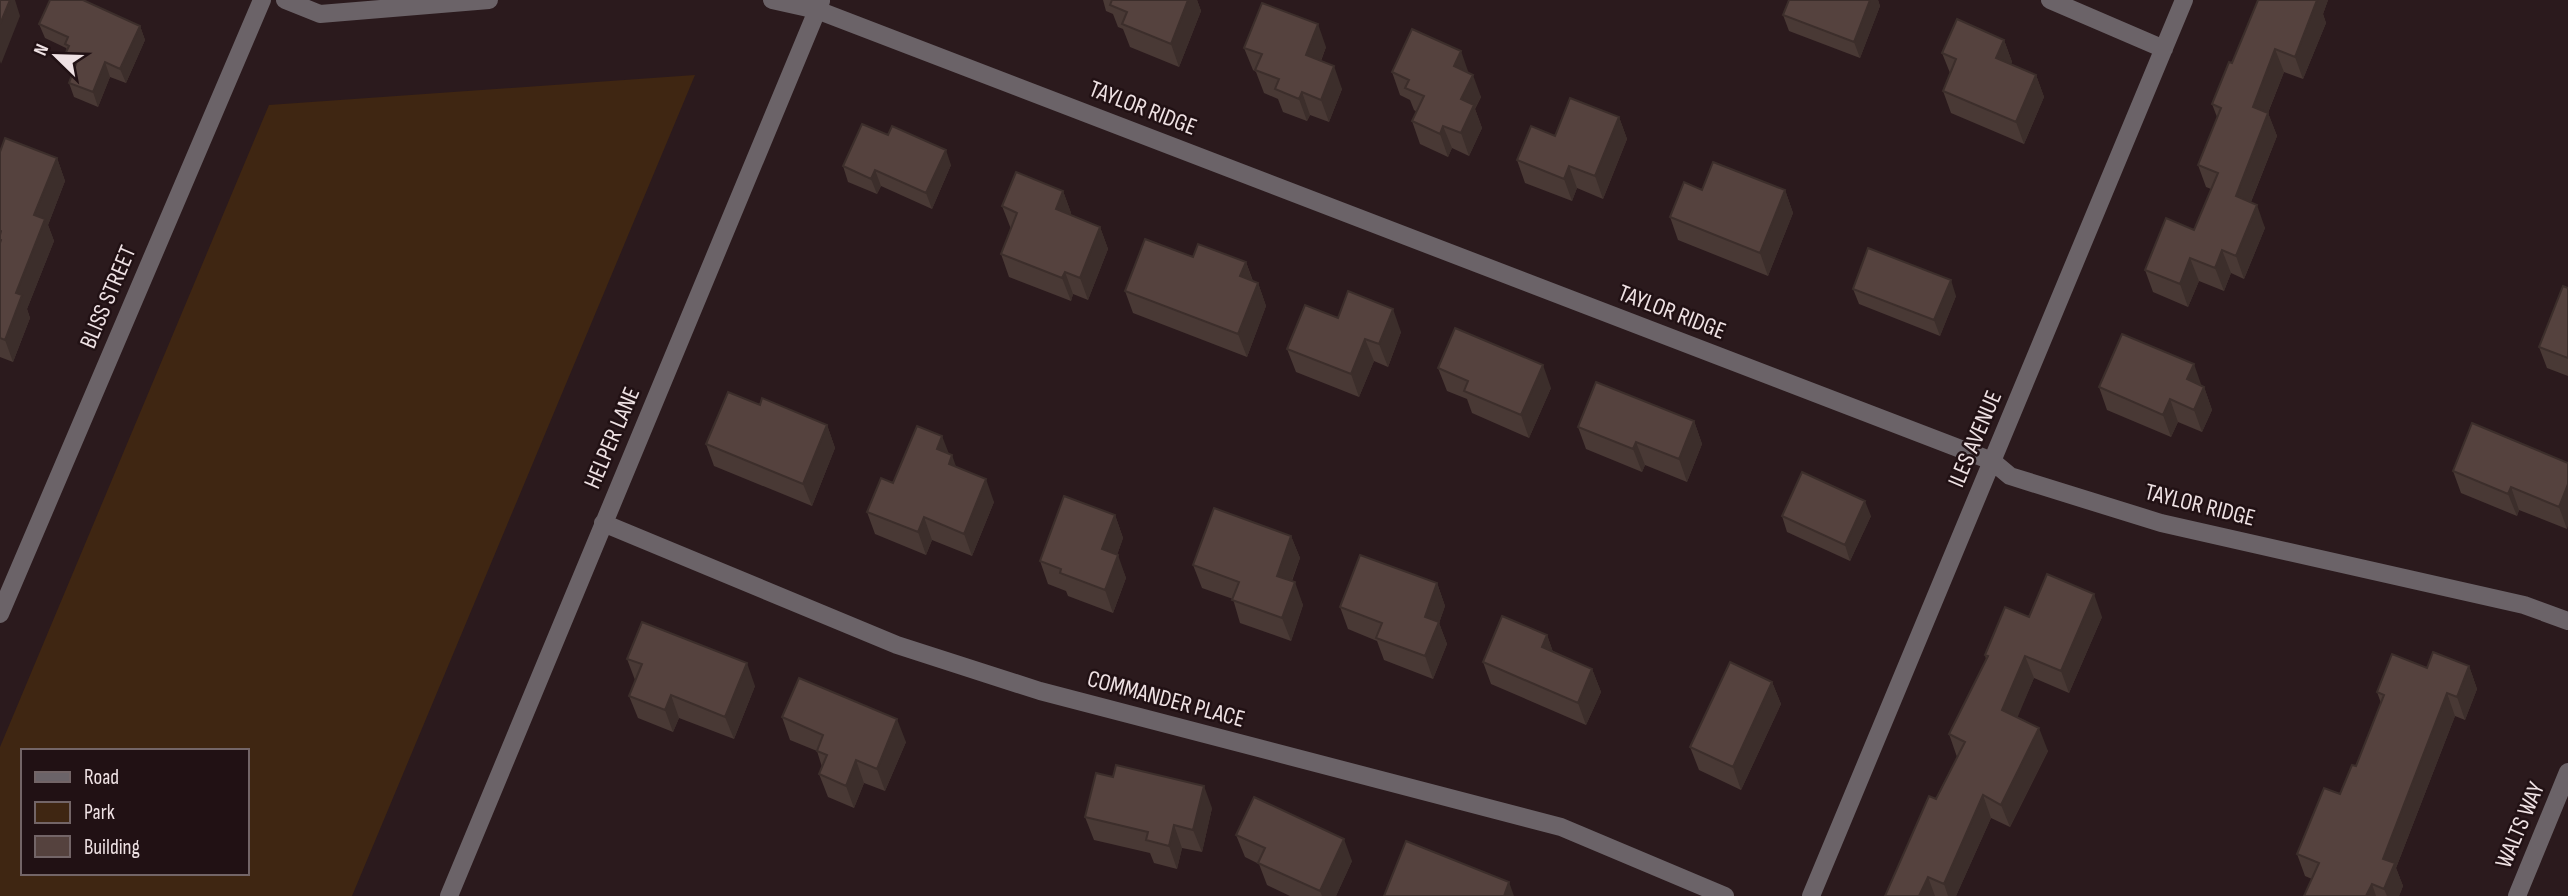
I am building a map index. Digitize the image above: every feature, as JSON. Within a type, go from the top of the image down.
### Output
[{"type":"street","name":"BLISS STREET","points":[[0,614],[262,0]]},
{"type":"street","points":[[285,0],[320,14],[489,0]]},
{"type":"street","name":"TAYLOR RIDGE","points":[[772,0],[819,5],[1992,461],[2010,476],[2161,523],[2524,605],[2568,621]]},
{"type":"street","points":[[2050,0],[2164,49]]},
{"type":"street","name":"ILES AVENUE","points":[[1811,896],[2184,0]]},
{"type":"street","name":"HELPER LANE","points":[[449,896],[819,5]]},
{"type":"street","name":"COMMANDER PLACE","points":[[603,523],[897,645],[1040,691],[1560,827],[1725,896]]},
{"type":"street","name":"WALTS WAY","points":[[2516,896],[2568,772]]},
{"type":"green space","points":[[695,75],[352,896],[0,896],[0,747],[269,105]]},
{"type":"building","points":[[0,0],[10,0],[0,24]]},
{"type":"building","points":[[50,0],[83,0],[140,26],[120,69],[105,62],[93,92],[69,83],[76,64],[63,59],[69,46],[65,44],[68,37],[39,24]]},
{"type":"building","points":[[1112,0],[1188,0],[1171,44],[1122,24],[1127,12],[1110,5]]},
{"type":"building","points":[[1789,0],[1870,0],[1854,42],[1783,15]]},
{"type":"building","points":[[2258,0],[2317,0],[2295,57],[2275,49],[2253,107],[2268,113],[2236,196],[2257,205],[2236,256],[2222,250],[2215,268],[2190,258],[2180,284],[2145,270],[2166,218],[2194,230],[2218,173],[2198,165],[2221,108],[2212,104]]},
{"type":"building","points":[[1262,3],[1318,24],[1306,55],[1334,66],[1321,100],[1302,92],[1299,99],[1275,89],[1279,79],[1255,70],[1262,54],[1244,48]]},
{"type":"building","points":[[1957,19],[2004,40],[1996,58],[2036,75],[2016,122],[1943,91],[1956,59],[1942,53]]},
{"type":"building","points":[[1412,29],[1461,51],[1454,66],[1473,75],[1461,99],[1474,105],[1461,133],[1443,126],[1440,134],[1412,121],[1424,96],[1405,88],[1409,80],[1392,72]]},
{"type":"building","points":[[1570,98],[1619,117],[1595,176],[1569,166],[1564,179],[1517,160],[1531,126],[1555,136]]},
{"type":"building","points":[[862,124],[888,135],[892,126],[946,150],[926,193],[875,170],[871,179],[843,166]]},
{"type":"building","points":[[5,138],[57,158],[34,215],[45,219],[16,293],[22,295],[5,340],[0,338],[0,152]]},
{"type":"building","points":[[1713,162],[1785,190],[1760,253],[1670,217],[1684,182],[1702,190]]},
{"type":"building","points":[[1016,172],[1063,191],[1056,209],[1100,227],[1080,278],[1065,272],[1062,278],[1001,254],[1017,213],[1002,206]]},
{"type":"building","points":[[1145,239],[1193,257],[1198,244],[1246,262],[1240,276],[1258,283],[1238,334],[1125,291]]},
{"type":"building","points":[[1868,248],[1951,280],[1934,320],[1853,289]]},
{"type":"building","points":[[2563,286],[2568,288],[2568,358],[2539,347]]},
{"type":"building","points":[[1348,291],[1393,309],[1379,344],[1365,339],[1351,374],[1287,349],[1305,305],[1338,318]]},
{"type":"building","points":[[1455,328],[1543,365],[1521,415],[1464,391],[1468,381],[1438,368]]},
{"type":"building","points":[[2122,334],[2194,364],[2187,379],[2204,387],[2194,410],[2170,399],[2163,415],[2099,387]]},
{"type":"building","points":[[1596,382],[1694,421],[1679,459],[1636,442],[1633,449],[1578,427]]},
{"type":"building","points":[[728,392],[760,405],[762,398],[827,425],[803,484],[706,444]]},
{"type":"building","points":[[2472,423],[2568,463],[2568,484],[2559,507],[2511,487],[2508,494],[2453,471]]},
{"type":"building","points":[[917,426],[942,436],[937,449],[952,455],[949,464],[986,479],[964,534],[924,517],[918,532],[867,512],[881,478],[893,483]]},
{"type":"building","points":[[1802,472],[1865,501],[1845,545],[1782,516]]},
{"type":"building","points":[[1064,496],[1115,515],[1102,549],[1118,555],[1105,590],[1060,573],[1061,569],[1040,561]]},
{"type":"building","points":[[1214,508],[1291,536],[1277,576],[1295,582],[1282,618],[1232,600],[1239,582],[1193,565]]},
{"type":"building","points":[[1360,555],[1437,583],[1425,617],[1439,622],[1425,656],[1376,638],[1382,623],[1340,607]]},
{"type":"building","points":[[2047,574],[2094,594],[2061,671],[2025,656],[2002,710],[2039,728],[2001,805],[1983,795],[1944,884],[1928,877],[1919,896],[1885,896],[1929,796],[1936,799],[1965,742],[1949,734],[1988,656],[1985,655],[2005,607],[2029,617]]},
{"type":"building","points":[[1502,616],[1547,635],[1542,647],[1592,669],[1578,703],[1483,662]]},
{"type":"building","points":[[642,622],[747,663],[725,717],[671,695],[665,710],[629,696],[642,664],[627,659]]},
{"type":"building","points":[[2433,652],[2469,666],[2457,697],[2447,693],[2383,859],[2395,863],[2384,889],[2372,884],[2366,896],[2304,896],[2319,863],[2297,854],[2324,788],[2340,794],[2352,765],[2356,766],[2384,695],[2377,692],[2392,654],[2427,668]]},
{"type":"building","points":[[1730,662],[1772,682],[1733,767],[1690,747]]},
{"type":"building","points":[[799,678],[897,719],[877,769],[856,760],[846,786],[819,774],[827,755],[817,751],[823,735],[782,717]]},
{"type":"building","points":[[1116,765],[1204,786],[1193,830],[1174,825],[1169,846],[1146,840],[1148,832],[1085,817],[1096,773],[1113,777]]},
{"type":"building","points":[[1254,797],[1344,839],[1320,891],[1258,863],[1265,848],[1236,835]]},
{"type":"building","points":[[1406,841],[1509,882],[1504,896],[1384,896]]}]
